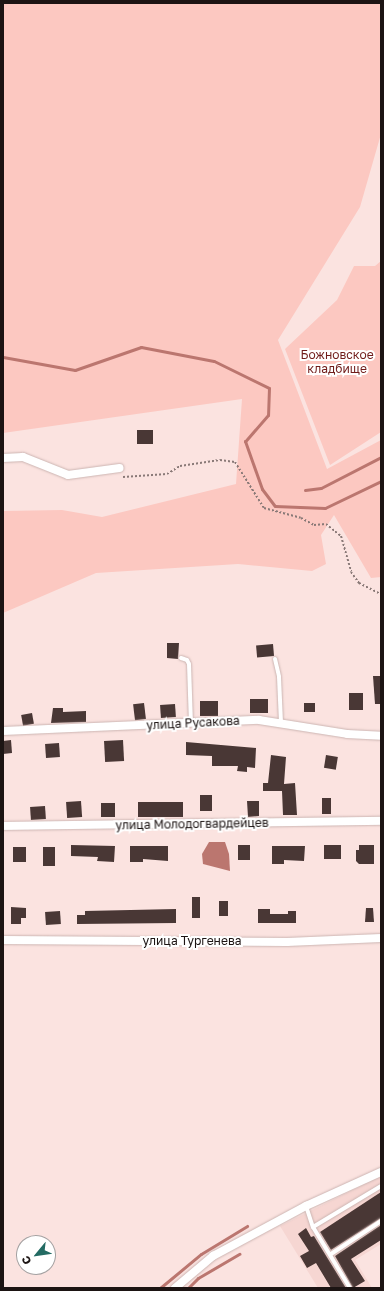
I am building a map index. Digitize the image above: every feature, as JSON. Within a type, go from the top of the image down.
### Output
[{"type":"street","points":[[3,458],[23,457],[68,475],[120,468]]},
{"type":"street","name":"улица Русакова","points":[[3,731],[260,720],[347,734],[381,736]]},
{"type":"street","name":"улица Молодогвардейцев","points":[[3,826],[381,821]]},
{"type":"street","name":"улица Тургенева","points":[[3,940],[287,942],[381,938]]},
{"type":"street","points":[[175,1288],[213,1256],[306,1206],[381,1172]]},
{"type":"lane","points":[[181,658],[187,660],[189,664],[191,723]]},
{"type":"lane","points":[[275,659],[279,677],[281,723]]},
{"type":"lane","points":[[313,1227],[381,1186]]},
{"type":"lane","points":[[306,1206],[313,1227],[331,1254],[350,1288]]},
{"type":"lane","points":[[331,1254],[381,1221]]},
{"type":"path","points":[[120,468],[123,477],[167,474],[180,466],[208,462],[234,462],[264,508],[314,525],[326,524],[341,536],[351,572],[359,583],[381,594]]},
{"type":"shaded area","points":[[209,842],[225,842],[229,854],[230,871],[203,864],[202,854]]},
{"type":"shaded area","points":[[381,1176],[381,1244],[355,1260],[372,1288],[318,1288],[280,1226]]},
{"type":"green space","points":[[3,3],[381,3],[381,134],[360,207],[278,340],[327,469],[381,440],[381,577],[371,578],[334,515],[321,535],[326,564],[312,571],[238,564],[96,573],[3,613],[3,511],[62,510],[102,517],[236,484],[242,399],[3,433]]},
{"type":"green space","name":"Божновское кладбище","points":[[381,261],[381,432],[330,465],[285,349],[337,300],[354,266],[375,266]]},
{"type":"building","points":[[137,430],[153,430],[153,444],[137,444]]},
{"type":"building","points":[[167,643],[179,643],[178,659],[167,658]]},
{"type":"building","points":[[273,644],[274,656],[257,657],[256,645]]},
{"type":"building","points":[[373,676],[381,676],[381,704],[375,704]]},
{"type":"building","points":[[349,693],[363,693],[363,710],[349,710]]},
{"type":"building","points":[[250,699],[268,699],[268,713],[250,713]]},
{"type":"building","points":[[200,701],[218,701],[218,716],[200,716]]},
{"type":"building","points":[[144,703],[146,719],[135,720],[133,704]]},
{"type":"building","points":[[304,703],[315,703],[315,712],[304,712]]},
{"type":"building","points":[[175,704],[176,717],[161,718],[160,705]]},
{"type":"building","points":[[53,708],[63,708],[63,712],[86,711],[86,722],[51,723]]},
{"type":"building","points":[[32,713],[34,724],[23,726],[21,715]]},
{"type":"building","points":[[11,740],[12,753],[3,754],[3,741]]},
{"type":"building","points":[[123,740],[124,761],[105,762],[104,741]]},
{"type":"building","points":[[186,742],[256,748],[255,768],[247,767],[247,772],[237,771],[238,766],[212,766],[212,756],[186,755]]},
{"type":"building","points":[[59,743],[60,757],[46,758],[45,744]]},
{"type":"building","points":[[271,755],[286,757],[284,784],[295,783],[297,815],[283,815],[282,791],[263,791],[263,783],[268,783]]},
{"type":"building","points":[[326,755],[338,757],[336,770],[324,768]]},
{"type":"building","points":[[200,795],[212,795],[212,811],[200,811]]},
{"type":"building","points":[[322,798],[331,798],[331,814],[322,814]]},
{"type":"building","points":[[81,801],[82,817],[67,818],[66,802]]},
{"type":"building","points":[[247,801],[259,801],[259,816],[248,817]]},
{"type":"building","points":[[138,802],[183,802],[183,817],[138,817]]},
{"type":"building","points":[[101,803],[115,803],[115,817],[101,817]]},
{"type":"building","points":[[45,806],[46,819],[31,820],[30,807]]},
{"type":"building","points":[[71,845],[115,846],[114,862],[97,861],[98,857],[71,856]]},
{"type":"building","points":[[238,845],[250,845],[250,860],[238,860]]},
{"type":"building","points":[[324,845],[341,845],[341,859],[324,859]]},
{"type":"building","points":[[359,845],[374,845],[374,864],[359,864],[356,861],[356,850],[359,850]]},
{"type":"building","points":[[130,846],[168,846],[168,861],[143,859],[143,862],[130,862]]},
{"type":"building","points":[[272,846],[305,846],[304,861],[284,860],[284,864],[272,864]]},
{"type":"building","points":[[13,847],[26,847],[26,862],[13,862]]},
{"type":"building","points":[[43,847],[55,847],[55,866],[43,866]]},
{"type":"building","points":[[192,897],[200,897],[200,918],[192,918]]},
{"type":"building","points":[[219,901],[228,901],[228,916],[219,916]]},
{"type":"building","points":[[11,907],[26,908],[26,918],[21,918],[21,924],[11,924]]},
{"type":"building","points":[[366,908],[373,908],[374,922],[365,922]]},
{"type":"building","points":[[176,909],[176,923],[77,924],[77,915],[85,915],[85,911]]},
{"type":"building","points":[[258,909],[270,909],[270,914],[288,914],[288,911],[296,911],[296,923],[258,923]]},
{"type":"building","points":[[60,911],[61,924],[46,925],[45,912]]},
{"type":"building","points":[[381,1192],[381,1218],[331,1250],[320,1232]]},
{"type":"building","points":[[381,1225],[381,1240],[351,1259],[365,1281],[353,1288],[335,1256]]},
{"type":"building","points":[[306,1228],[311,1237],[314,1236],[346,1288],[331,1288],[316,1263],[307,1268],[300,1256],[309,1251],[298,1234]]},
{"type":"waterway","points":[[3,357],[75,370],[141,347],[214,361],[269,388],[268,415],[245,441],[262,489],[275,506],[325,508],[381,481]]},
{"type":"waterway","points":[[305,490],[321,488],[381,457]]},
{"type":"waterway","points":[[160,1288],[201,1254],[247,1226]]},
{"type":"waterway","points":[[188,1288],[198,1278],[239,1254]]}]
